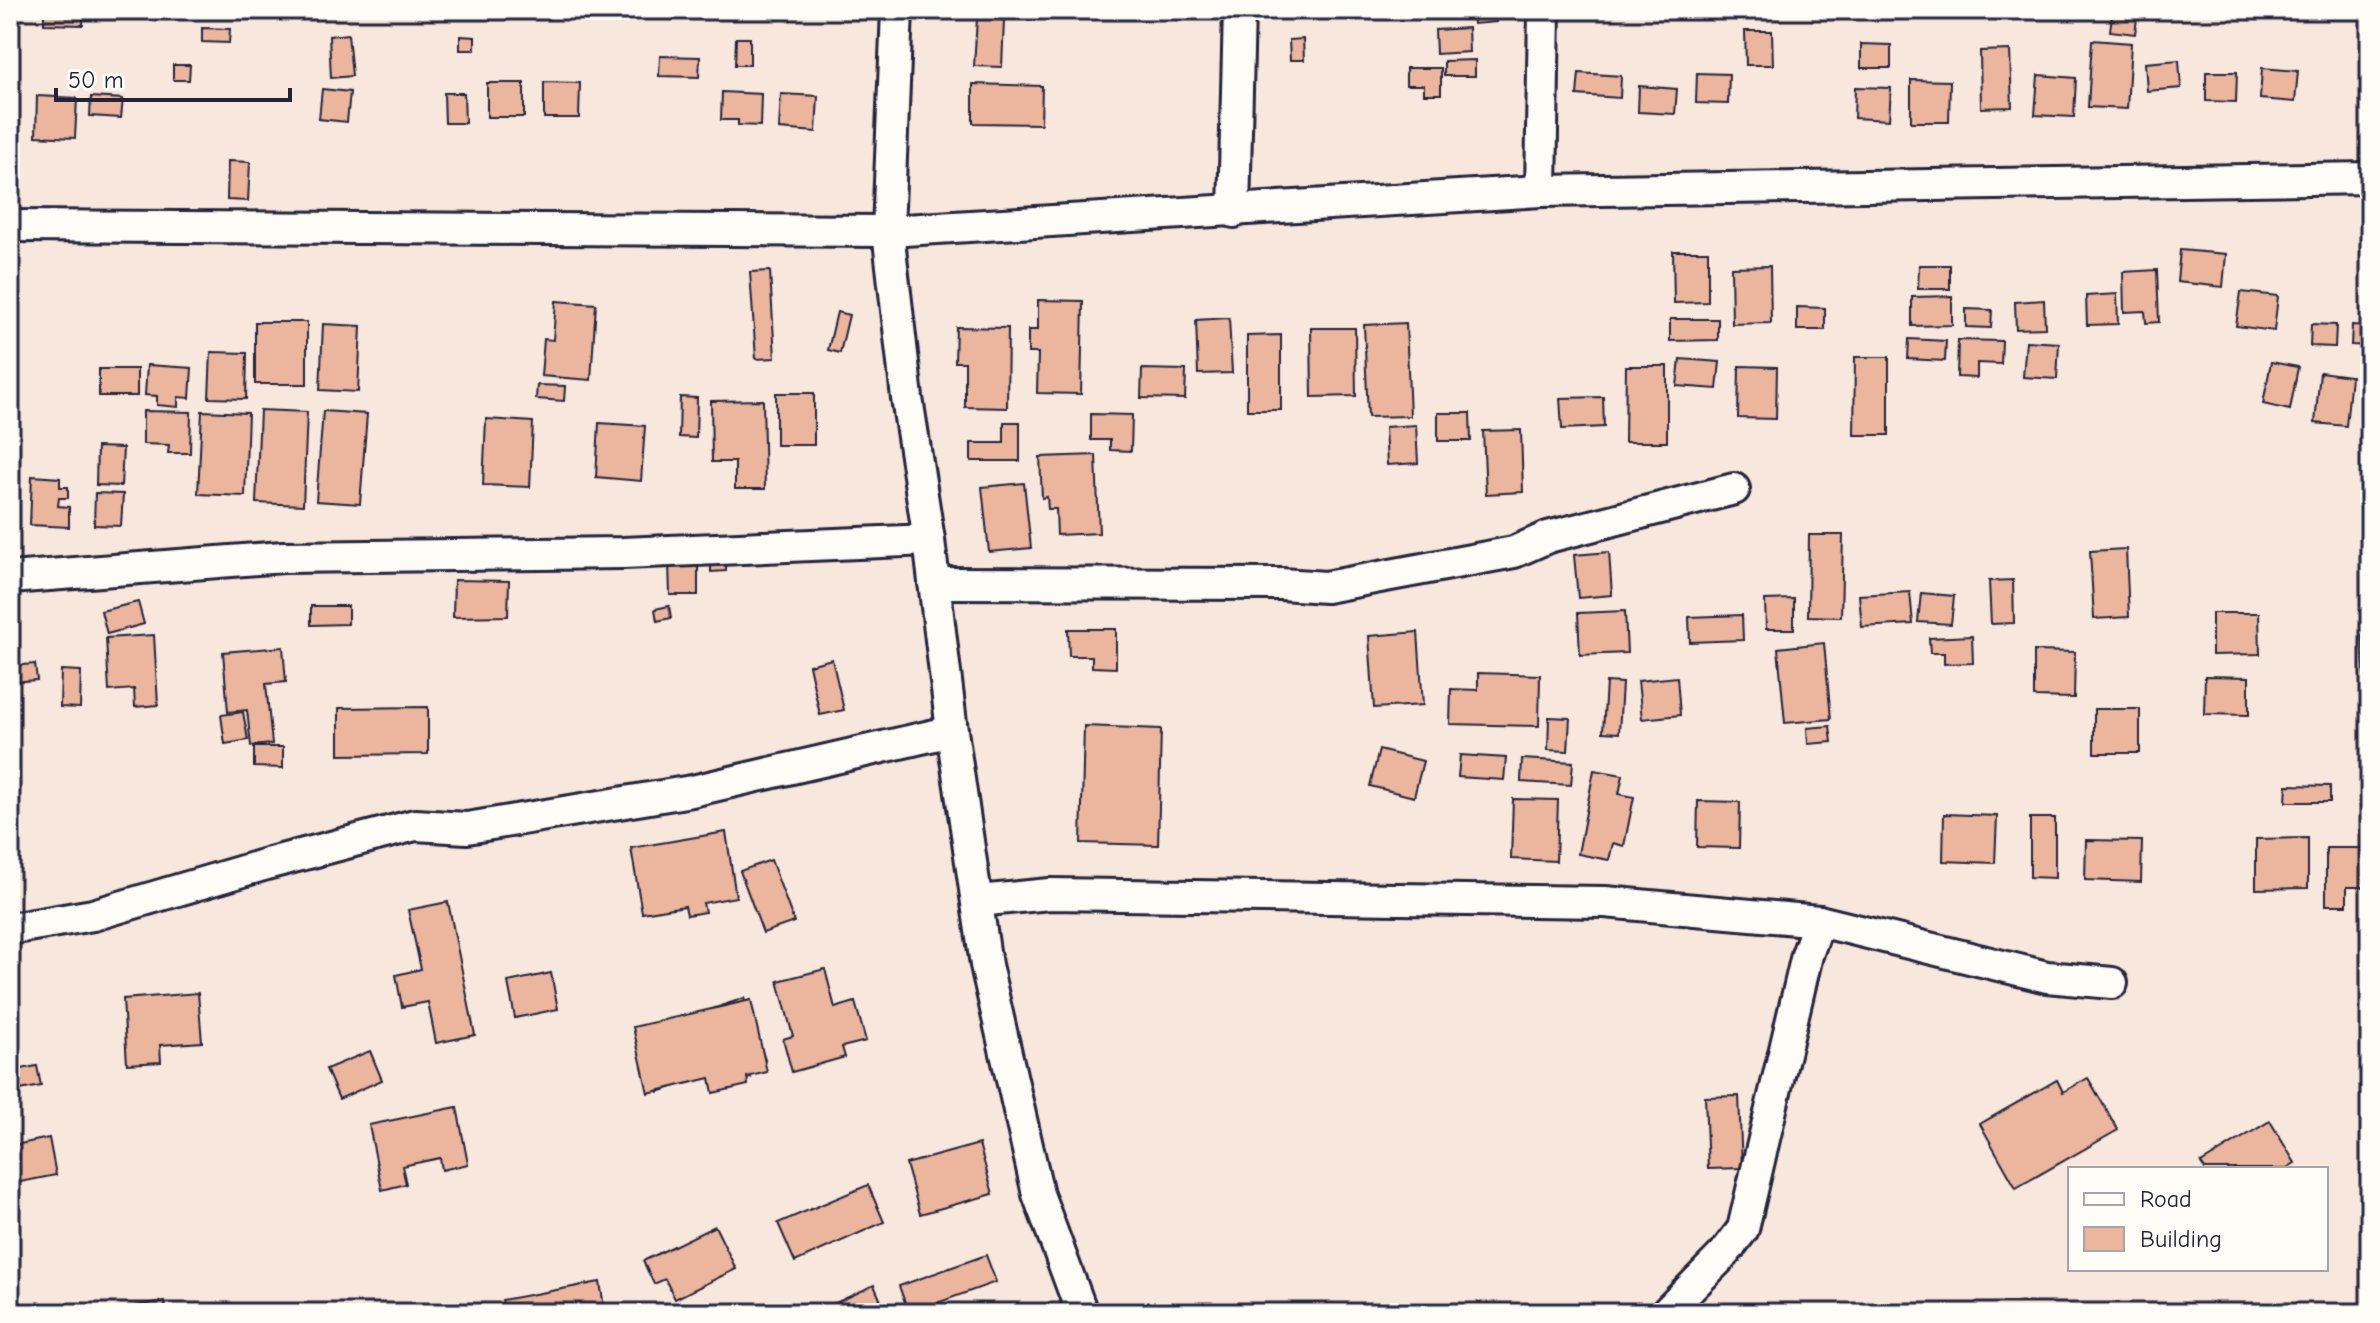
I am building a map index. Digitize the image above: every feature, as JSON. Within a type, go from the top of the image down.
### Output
[{"type":"street","points":[[897,10],[888,231],[952,731],[986,965],[1038,1194],[1082,1313]]},
{"type":"street","points":[[1234,212],[1239,10]]},
{"type":"street","points":[[1541,191],[1544,10]]},
{"type":"street","points":[[10,226],[888,231],[1541,191],[2370,178]]},
{"type":"street","points":[[934,583],[1326,587],[1514,552],[1548,537],[1734,489]]},
{"type":"street","points":[[10,578],[283,557],[623,553],[929,540]]},
{"type":"street","points":[[10,929],[93,915],[415,825],[467,828],[692,791],[952,731]]},
{"type":"street","points":[[978,901],[1050,894],[1605,902],[1819,921],[2047,977],[2112,983]]},
{"type":"street","points":[[1666,1313],[1724,1254],[1743,1229],[1807,955],[1819,921]]},
{"type":"building","points":[[44,10],[83,10],[83,25],[44,24]]},
{"type":"building","points":[[1286,10],[1320,10],[1320,13],[1286,14]]},
{"type":"building","points":[[1472,10],[1495,10],[1496,22],[1473,24]]},
{"type":"building","points":[[1747,10],[1773,10],[1773,17],[1747,18]]},
{"type":"building","points":[[2112,15],[2137,18],[2135,34],[2110,31]]},
{"type":"building","points":[[977,18],[1004,20],[1002,67],[974,66]]},
{"type":"building","points":[[202,28],[230,29],[229,43],[202,42]]},
{"type":"building","points":[[1468,28],[1469,52],[1436,54],[1435,30]]},
{"type":"building","points":[[1745,31],[1772,31],[1773,65],[1746,65]]},
{"type":"building","points":[[348,34],[352,76],[331,78],[329,36]]},
{"type":"building","points":[[460,36],[475,37],[475,50],[460,50]]},
{"type":"building","points":[[736,38],[750,38],[750,65],[735,65]]},
{"type":"building","points":[[1303,39],[1304,60],[1290,60],[1289,40]]},
{"type":"building","points":[[2092,40],[2131,43],[2127,109],[2088,107]]},
{"type":"building","points":[[1861,44],[1891,45],[1891,68],[1861,68]]},
{"type":"building","points":[[2010,50],[2012,107],[1981,108],[1980,51]]},
{"type":"building","points":[[660,56],[700,57],[699,77],[659,76]]},
{"type":"building","points":[[1475,60],[1475,76],[1444,76],[1444,61]]},
{"type":"building","points":[[2179,60],[2181,88],[2147,91],[2145,63]]},
{"type":"building","points":[[173,65],[190,65],[189,80],[173,80]]},
{"type":"building","points":[[1406,68],[1441,68],[1441,94],[1424,94],[1424,85],[1406,85]]},
{"type":"building","points":[[2262,68],[2298,71],[2295,102],[2260,99]]},
{"type":"building","points":[[2206,72],[2237,72],[2236,102],[2206,101]]},
{"type":"building","points":[[1579,73],[1621,76],[1620,98],[1577,95]]},
{"type":"building","points":[[1697,73],[1729,74],[1728,104],[1696,103]]},
{"type":"building","points":[[2038,75],[2076,78],[2074,117],[2035,115]]},
{"type":"building","points":[[1911,80],[1950,81],[1949,122],[1911,122]]},
{"type":"building","points":[[544,82],[580,83],[579,118],[544,118]]},
{"type":"building","points":[[487,83],[524,83],[524,117],[487,117]]},
{"type":"building","points":[[973,84],[1042,86],[1041,124],[973,123]]},
{"type":"building","points":[[1639,86],[1677,89],[1675,114],[1638,112]]},
{"type":"building","points":[[1855,87],[1891,88],[1889,120],[1854,118]]},
{"type":"building","points":[[322,89],[350,92],[347,122],[319,119]]},
{"type":"building","points":[[722,92],[761,94],[760,126],[738,125],[738,120],[721,120]]},
{"type":"building","points":[[444,93],[464,93],[465,123],[445,123]]},
{"type":"building","points":[[781,94],[818,96],[816,132],[779,129]]},
{"type":"building","points":[[37,96],[77,98],[75,138],[36,136]]},
{"type":"building","points":[[91,97],[123,99],[121,118],[90,116]]},
{"type":"building","points":[[228,161],[250,162],[248,201],[227,200]]},
{"type":"building","points":[[2180,250],[2226,254],[2223,287],[2177,282]]},
{"type":"building","points":[[1673,251],[1708,251],[1708,302],[1674,303]]},
{"type":"building","points":[[1919,265],[1950,265],[1950,289],[1918,289]]},
{"type":"building","points":[[1770,266],[1771,323],[1732,324],[1731,267]]},
{"type":"building","points":[[2157,270],[2159,322],[2146,323],[2145,311],[2124,312],[2123,272]]},
{"type":"building","points":[[770,271],[775,358],[756,359],[750,272]]},
{"type":"building","points":[[2241,292],[2278,296],[2274,331],[2236,326]]},
{"type":"building","points":[[2117,294],[2118,324],[2087,325],[2086,296]]},
{"type":"building","points":[[1952,296],[1952,325],[1912,326],[1912,297]]},
{"type":"building","points":[[1038,300],[1083,301],[1081,394],[1037,393],[1038,353],[1028,353],[1028,330],[1038,330]]},
{"type":"building","points":[[2044,300],[2045,328],[2016,329],[2015,302]]},
{"type":"building","points":[[556,301],[596,304],[591,380],[541,376],[544,339],[553,340]]},
{"type":"building","points":[[1797,307],[1825,308],[1825,330],[1797,330]]},
{"type":"building","points":[[1966,309],[1992,310],[1991,328],[1966,327]]},
{"type":"building","points":[[837,312],[849,315],[840,353],[828,350]]},
{"type":"building","points":[[1229,318],[1232,373],[1198,374],[1196,320]]},
{"type":"building","points":[[1670,319],[1718,319],[1718,340],[1670,341]]},
{"type":"building","points":[[255,322],[307,322],[307,384],[255,384]]},
{"type":"building","points":[[1406,323],[1410,416],[1368,417],[1364,325]]},
{"type":"building","points":[[323,324],[361,326],[358,392],[320,390]]},
{"type":"building","points":[[2311,324],[2336,325],[2335,347],[2310,346]]},
{"type":"building","points":[[2352,325],[2370,326],[2370,346],[2351,345]]},
{"type":"building","points":[[956,327],[1008,328],[1007,408],[965,407],[965,362],[955,362]]},
{"type":"building","points":[[1311,328],[1355,328],[1356,396],[1312,397]]},
{"type":"building","points":[[1281,335],[1281,410],[1247,410],[1247,336]]},
{"type":"building","points":[[1909,339],[1946,341],[1945,361],[1908,359]]},
{"type":"building","points":[[1958,340],[2002,341],[2001,364],[1977,363],[1977,378],[1957,377]]},
{"type":"building","points":[[2026,341],[2059,343],[2057,379],[2023,377]]},
{"type":"building","points":[[211,352],[247,353],[246,399],[209,398]]},
{"type":"building","points":[[1855,357],[1889,357],[1889,435],[1854,435]]},
{"type":"building","points":[[1680,359],[1720,362],[1717,389],[1677,386]]},
{"type":"building","points":[[2271,362],[2298,367],[2290,410],[2263,404]]},
{"type":"building","points":[[147,365],[192,368],[190,398],[178,397],[178,407],[157,405],[157,396],[145,395]]},
{"type":"building","points":[[1626,366],[1667,366],[1667,442],[1625,442]]},
{"type":"building","points":[[1739,366],[1777,367],[1776,419],[1738,418]]},
{"type":"building","points":[[99,369],[137,369],[137,396],[99,396]]},
{"type":"building","points":[[1142,369],[1186,370],[1185,399],[1141,398]]},
{"type":"building","points":[[2320,372],[2351,376],[2346,426],[2315,423]]},
{"type":"building","points":[[2365,375],[2370,375],[2370,449],[2361,449]]},
{"type":"building","points":[[537,385],[565,386],[564,401],[536,399]]},
{"type":"building","points":[[776,393],[814,393],[814,445],[776,445]]},
{"type":"building","points":[[680,397],[697,398],[696,438],[679,437]]},
{"type":"building","points":[[1603,397],[1604,427],[1562,429],[1560,398]]},
{"type":"building","points":[[763,400],[765,489],[735,489],[735,462],[712,462],[711,401]]},
{"type":"building","points":[[260,410],[307,412],[303,505],[256,503]]},
{"type":"building","points":[[143,411],[191,412],[190,453],[168,453],[169,445],[143,444]]},
{"type":"building","points":[[202,411],[248,413],[245,496],[198,494]]},
{"type":"building","points":[[323,411],[367,414],[360,504],[316,501]]},
{"type":"building","points":[[1438,413],[1470,413],[1471,441],[1438,441]]},
{"type":"building","points":[[1091,414],[1132,415],[1131,451],[1110,450],[1110,440],[1091,440]]},
{"type":"building","points":[[486,419],[533,422],[530,487],[483,485]]},
{"type":"building","points":[[1004,422],[1020,422],[1020,461],[971,461],[971,443],[1004,443]]},
{"type":"building","points":[[599,423],[645,426],[641,481],[596,477]]},
{"type":"building","points":[[1416,425],[1418,463],[1387,465],[1385,427]]},
{"type":"building","points":[[1521,430],[1523,492],[1486,494],[1483,431]]},
{"type":"building","points":[[97,447],[123,448],[121,486],[96,485]]},
{"type":"building","points":[[1096,455],[1099,533],[1057,535],[1056,509],[1048,509],[1047,497],[1042,498],[1040,457]]},
{"type":"building","points":[[32,476],[60,478],[60,487],[68,487],[68,498],[59,498],[58,506],[69,507],[69,527],[30,525]]},
{"type":"building","points":[[1024,483],[1031,548],[989,552],[982,487]]},
{"type":"building","points":[[95,493],[123,494],[121,526],[94,525]]},
{"type":"building","points":[[1809,535],[1843,535],[1841,617],[1808,616]]},
{"type":"building","points":[[2126,549],[2129,617],[2094,619],[2090,551]]},
{"type":"building","points":[[1609,552],[1612,595],[1578,598],[1574,555]]},
{"type":"building","points":[[726,560],[726,571],[711,572],[711,561]]},
{"type":"building","points":[[669,563],[698,563],[698,595],[670,595]]},
{"type":"building","points":[[454,580],[509,581],[508,616],[453,617]]},
{"type":"building","points":[[2013,580],[2014,623],[1991,624],[1989,581]]},
{"type":"building","points":[[1910,592],[1913,624],[1862,627],[1859,595]]},
{"type":"building","points":[[1921,593],[1954,596],[1951,624],[1918,622]]},
{"type":"building","points":[[1794,599],[1794,629],[1766,629],[1765,600]]},
{"type":"building","points":[[138,602],[144,624],[107,634],[101,611]]},
{"type":"building","points":[[311,606],[348,606],[348,624],[311,625]]},
{"type":"building","points":[[669,606],[671,618],[657,621],[655,609]]},
{"type":"building","points":[[1625,611],[1627,653],[1580,655],[1578,613]]},
{"type":"building","points":[[2212,613],[2259,613],[2260,654],[2212,655]]},
{"type":"building","points":[[1742,615],[1743,640],[1690,642],[1689,617]]},
{"type":"building","points":[[1068,629],[1116,629],[1116,668],[1092,667],[1092,656],[1069,656]]},
{"type":"building","points":[[1418,632],[1423,705],[1374,708],[1369,636]]},
{"type":"building","points":[[154,635],[158,705],[135,707],[134,689],[109,691],[106,638]]},
{"type":"building","points":[[1972,636],[1973,663],[1944,664],[1944,653],[1930,653],[1929,638]]},
{"type":"building","points":[[2362,636],[2370,636],[2370,675],[2364,676]]},
{"type":"building","points":[[1824,643],[1831,719],[1785,723],[1778,648]]},
{"type":"building","points":[[283,647],[286,682],[266,684],[272,744],[251,746],[247,710],[228,712],[223,652]]},
{"type":"building","points":[[2034,651],[2075,652],[2074,698],[2034,697]]},
{"type":"building","points":[[832,659],[844,710],[820,715],[809,665]]},
{"type":"building","points":[[35,664],[37,680],[10,682],[10,666]]},
{"type":"building","points":[[61,670],[81,671],[80,708],[60,707]]},
{"type":"building","points":[[1478,673],[1540,675],[1539,726],[1450,724],[1451,689],[1478,690]]},
{"type":"building","points":[[2205,676],[2249,677],[2249,715],[2204,714]]},
{"type":"building","points":[[1677,677],[1680,715],[1642,719],[1638,681]]},
{"type":"building","points":[[1606,682],[1622,683],[1619,733],[1603,732]]},
{"type":"building","points":[[428,707],[428,754],[339,755],[339,708]]},
{"type":"building","points":[[2094,709],[2140,709],[2140,753],[2094,753]]},
{"type":"building","points":[[243,712],[248,740],[225,744],[221,715]]},
{"type":"building","points":[[1549,717],[1570,718],[1568,751],[1548,750]]},
{"type":"building","points":[[1084,726],[1161,729],[1158,845],[1081,843]]},
{"type":"building","points":[[1830,726],[1832,742],[1808,744],[1807,728]]},
{"type":"building","points":[[254,747],[283,747],[283,768],[254,767]]},
{"type":"building","points":[[1379,750],[1423,761],[1414,797],[1370,786]]},
{"type":"building","points":[[1460,755],[1506,758],[1504,780],[1458,777]]},
{"type":"building","points":[[1522,759],[1573,762],[1571,785],[1521,782]]},
{"type":"building","points":[[1594,770],[1623,775],[1619,794],[1634,797],[1624,846],[1613,843],[1609,860],[1578,854]]},
{"type":"building","points":[[2287,785],[2330,786],[2330,802],[2286,802]]},
{"type":"building","points":[[1513,799],[1558,800],[1556,861],[1511,859]]},
{"type":"building","points":[[1698,801],[1740,802],[1739,848],[1697,847]]},
{"type":"building","points":[[1944,814],[1997,816],[1995,863],[1943,861]]},
{"type":"building","points":[[2030,818],[2055,818],[2055,878],[2030,877]]},
{"type":"building","points":[[726,832],[736,897],[703,903],[705,912],[687,915],[685,906],[642,913],[631,848]]},
{"type":"building","points":[[2308,838],[2308,888],[2256,889],[2256,839]]},
{"type":"building","points":[[2086,840],[2142,841],[2141,882],[2085,880]]},
{"type":"building","points":[[2364,845],[2370,845],[2370,887],[2347,887],[2347,905],[2326,905],[2326,848],[2364,848]]},
{"type":"building","points":[[771,860],[794,922],[763,933],[740,871]]},
{"type":"building","points":[[448,902],[475,1035],[436,1043],[428,1002],[402,1007],[396,975],[421,969],[408,910]]},
{"type":"building","points":[[825,969],[835,1008],[855,1002],[866,1041],[842,1047],[845,1057],[792,1072],[783,1039],[793,1036],[778,981]]},
{"type":"building","points":[[551,973],[558,1009],[515,1018],[508,982]]},
{"type":"building","points":[[198,993],[202,1042],[160,1045],[161,1062],[127,1064],[123,999]]},
{"type":"building","points":[[744,998],[765,1060],[747,1067],[751,1078],[715,1090],[710,1074],[658,1092],[638,1035]]},
{"type":"building","points":[[751,1000],[767,1072],[747,1077],[748,1085],[713,1093],[710,1078],[648,1093],[633,1027]]},
{"type":"building","points":[[370,1051],[382,1080],[339,1099],[326,1069]]},
{"type":"building","points":[[37,1066],[41,1086],[20,1090],[16,1070]]},
{"type":"building","points":[[2088,1078],[2118,1130],[2016,1188],[1980,1124],[2057,1080],[2063,1092]]},
{"type":"building","points":[[1739,1096],[1742,1168],[1708,1169],[1705,1097]]},
{"type":"building","points":[[457,1107],[468,1164],[442,1170],[440,1158],[402,1166],[406,1184],[382,1190],[369,1125]]},
{"type":"building","points":[[2270,1121],[2295,1163],[2288,1167],[2204,1167],[2201,1163]]},
{"type":"building","points":[[49,1138],[56,1175],[10,1184],[10,1146]]},
{"type":"building","points":[[979,1144],[993,1194],[920,1214],[906,1164]]},
{"type":"building","points":[[868,1185],[884,1222],[795,1262],[778,1223]]},
{"type":"building","points":[[715,1226],[736,1269],[675,1299],[665,1279],[654,1284],[643,1261]]},
{"type":"building","points":[[986,1255],[996,1282],[909,1313],[899,1286]]},
{"type":"building","points":[[600,1282],[605,1313],[505,1313],[502,1300]]},
{"type":"building","points":[[874,1285],[886,1313],[814,1313]]},
{"type":"building","points":[[164,1301],[166,1313],[129,1313],[128,1307]]}]
